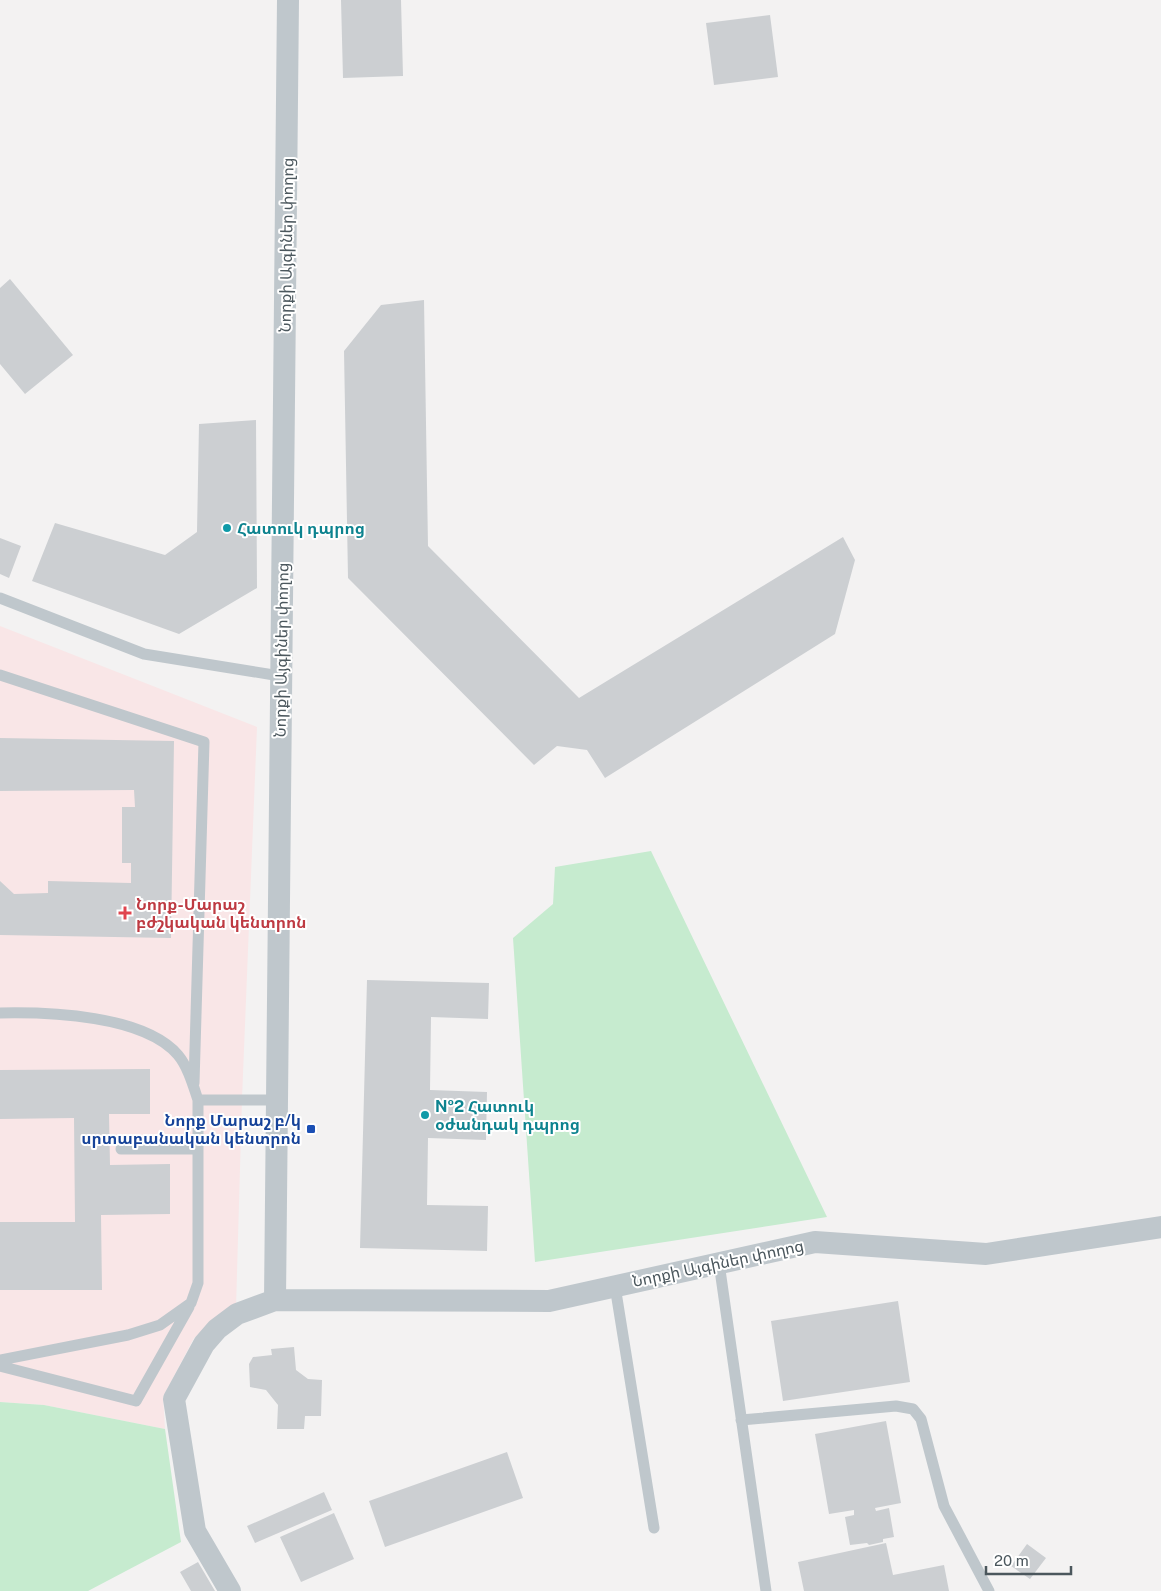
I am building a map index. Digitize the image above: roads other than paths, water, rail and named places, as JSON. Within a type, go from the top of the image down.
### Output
[{"type":"street","name":"Նորքի Այգիներ փողոց","points":[[275,1300],[288,0]]},
{"type":"street","name":"Նորքի Այգիներ փողոց","points":[[230,1591],[195,1531],[174,1399],[204,1344],[216,1329],[237,1314],[275,1300],[549,1301],[815,1242],[986,1254],[1161,1227]]},
{"type":"lane","points":[[0,598],[144,654],[280,676]]},
{"type":"lane","points":[[0,675],[204,742],[196,1094],[198,1284],[191,1303],[136,1400],[0,1366]]},
{"type":"lane","points":[[0,1013],[80,1017],[139,1029],[162,1041],[178,1055],[185,1066],[196,1094]]},
{"type":"lane","points":[[196,1094],[276,1100]]},
{"type":"lane","points":[[120,1150],[197,1149]]},
{"type":"lane","points":[[719,1263],[766,1591]]},
{"type":"lane","points":[[615,1286],[654,1528]]},
{"type":"lane","points":[[0,1360],[128,1334],[160,1324],[191,1303]]},
{"type":"lane","points":[[741,1420],[896,1406],[912,1409],[921,1419],[944,1506],[989,1591]]},
{"type":"place","name":"Հատուկ դպրոց","points":[[227,528]]},
{"type":"place","name":"Նորք-Մարաշ բժշկական կենտրոն","points":[[125,913]]},
{"type":"place","name":"№2 Հատուկ օժանդակ դպրոց","points":[[425,1115]]},
{"type":"place","name":"Նորք Մարաշ բ/կ սրտաբանական կենտրոն","points":[[311,1129]]}]
